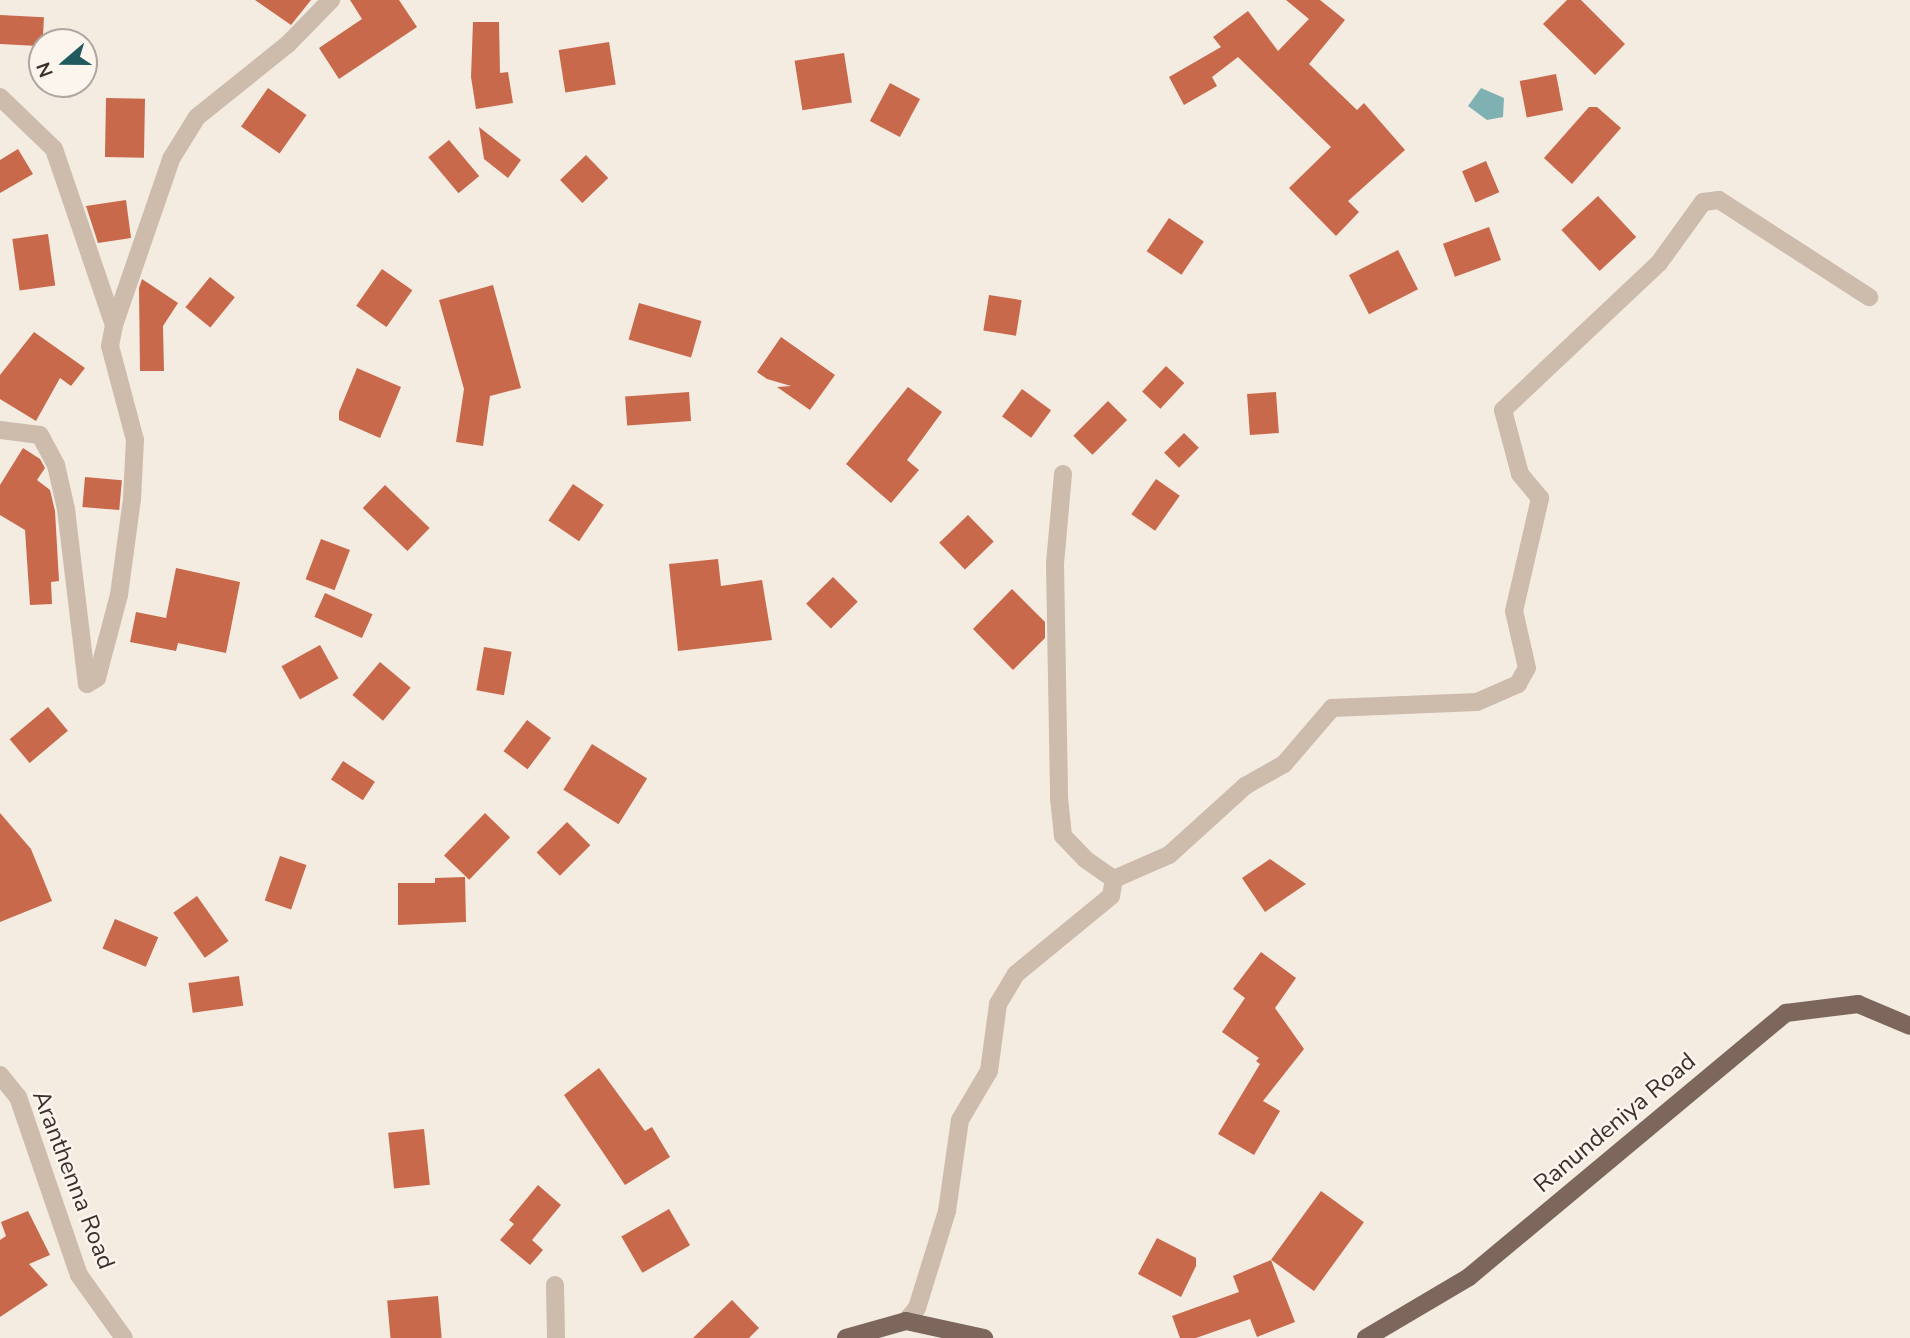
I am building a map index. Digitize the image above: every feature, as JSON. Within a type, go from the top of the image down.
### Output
[{"type":"main road","name":"Ranundeniya Road","points":[[1366,1338],[1469,1277],[1786,1013],[1858,1004],[1910,1026]]},
{"type":"main road","points":[[846,1338],[906,1321],[984,1338]]},
{"type":"street","points":[[0,430],[40,435],[56,465],[66,509],[87,684],[97,678],[119,595],[132,499],[135,440],[110,346],[114,325],[171,159],[197,117],[289,44],[331,0]]},
{"type":"street","points":[[0,97],[54,149],[114,325]]},
{"type":"street","points":[[1114,879],[1169,855],[1245,786],[1284,764],[1332,708],[1477,702],[1518,684],[1527,668],[1514,611],[1540,498],[1520,474],[1503,410],[1659,263],[1703,202],[1718,200],[1869,297]]},
{"type":"street","points":[[1063,474],[1055,563],[1059,798],[1063,836],[1085,859],[1114,879]]},
{"type":"street","points":[[906,1321],[917,1308],[947,1211],[960,1120],[989,1071],[998,1004],[1016,974],[1111,896],[1114,879]]},
{"type":"street","name":"Aranthenna Road","points":[[0,1075],[18,1097],[79,1275],[124,1338]]},
{"type":"street","points":[[0,1091],[18,1097]]},
{"type":"street","points":[[555,1285],[556,1338]]},
{"type":"water","points":[[1481,88],[1504,98],[1503,117],[1487,120],[1468,106]]},
{"type":"building","points":[[255,0],[311,0],[291,25]]},
{"type":"building","points":[[350,0],[399,0],[417,27],[339,79],[319,48],[362,19]]},
{"type":"building","points":[[1286,0],[1320,0],[1345,20],[1309,64],[1357,110],[1364,103],[1405,150],[1348,201],[1359,212],[1336,236],[1289,188],[1331,147],[1238,57],[1212,77],[1217,86],[1184,105],[1169,77],[1221,47],[1213,37],[1248,11],[1278,51],[1309,19]]},
{"type":"building","points":[[1567,0],[1581,0],[1625,44],[1595,75],[1543,24]]},
{"type":"building","points":[[0,15],[44,17],[43,28],[28,28],[28,46],[0,44]]},
{"type":"building","points":[[473,22],[499,22],[500,73],[508,72],[513,103],[476,109],[471,77]]},
{"type":"building","points":[[609,42],[616,84],[565,92],[559,50]]},
{"type":"building","points":[[844,53],[852,102],[802,110],[795,61]]},
{"type":"building","points":[[1556,74],[1563,110],[1527,117],[1520,81]]},
{"type":"building","points":[[890,83],[920,99],[900,137],[870,121]]},
{"type":"building","points":[[268,88],[307,115],[280,153],[241,127]]},
{"type":"building","points":[[106,98],[145,99],[144,158],[105,157]]},
{"type":"building","points":[[1589,107],[1597,107],[1621,128],[1572,184],[1544,158]]},
{"type":"building","points":[[479,127],[521,160],[508,178],[484,159]]},
{"type":"building","points":[[449,140],[479,176],[459,193],[428,157]]},
{"type":"building","points":[[18,149],[33,174],[0,193],[0,160]]},
{"type":"building","points":[[586,155],[608,178],[582,203],[560,180]]},
{"type":"building","points":[[1486,161],[1499,192],[1475,202],[1462,171]]},
{"type":"building","points":[[1598,196],[1636,237],[1600,271],[1561,230]]},
{"type":"building","points":[[126,200],[131,238],[98,243],[86,206]]},
{"type":"building","points":[[1169,218],[1204,241],[1181,275],[1147,251]]},
{"type":"building","points":[[1489,227],[1501,260],[1455,277],[1443,244]]},
{"type":"building","points":[[48,234],[55,285],[20,291],[12,239]]},
{"type":"building","points":[[1398,250],[1418,289],[1369,314],[1349,275]]},
{"type":"building","points":[[382,269],[412,290],[386,327],[356,306]]},
{"type":"building","points":[[210,277],[235,297],[210,327],[185,307]]},
{"type":"building","points":[[142,279],[178,303],[163,326],[164,371],[140,371],[139,288]]},
{"type":"building","points":[[493,285],[521,388],[490,396],[483,446],[456,442],[464,389],[439,300]]},
{"type":"building","points":[[989,295],[1022,300],[1016,336],[983,331]]},
{"type":"building","points":[[639,303],[701,321],[691,357],[629,340]]},
{"type":"building","points":[[34,332],[85,368],[71,386],[60,378],[36,421],[0,399],[0,375]]},
{"type":"building","points":[[781,337],[835,375],[810,410],[777,387],[791,386],[767,379],[757,372]]},
{"type":"building","points":[[1166,366],[1184,383],[1160,409],[1142,392]]},
{"type":"building","points":[[357,368],[401,387],[380,438],[339,420],[339,412]]},
{"type":"building","points":[[908,387],[942,412],[907,460],[919,470],[891,503],[846,464]]},
{"type":"building","points":[[1022,389],[1051,410],[1031,438],[1002,417]]},
{"type":"building","points":[[689,392],[691,421],[627,425],[625,396]]},
{"type":"building","points":[[1276,392],[1279,433],[1250,435],[1247,394]]},
{"type":"building","points":[[1108,401],[1127,420],[1092,455],[1073,436]]},
{"type":"building","points":[[1184,433],[1199,448],[1179,468],[1164,453]]},
{"type":"building","points":[[23,448],[40,459],[45,468],[37,480],[50,490],[55,511],[59,581],[51,582],[52,604],[30,605],[25,530],[0,515],[0,485]]},
{"type":"building","points":[[85,477],[122,480],[119,510],[82,507]]},
{"type":"building","points":[[1156,479],[1180,496],[1155,531],[1131,514]]},
{"type":"building","points":[[573,484],[604,505],[579,541],[548,520]]},
{"type":"building","points":[[385,485],[430,528],[407,551],[363,508]]},
{"type":"building","points":[[968,515],[994,542],[965,569],[939,543]]},
{"type":"building","points":[[321,539],[350,550],[335,590],[306,579]]},
{"type":"building","points":[[718,559],[721,586],[762,580],[772,640],[678,651],[669,564]]},
{"type":"building","points":[[176,568],[240,582],[226,653],[178,643],[176,651],[130,642],[136,612],[166,618]]},
{"type":"building","points":[[833,577],[858,602],[831,629],[806,604]]},
{"type":"building","points":[[1012,589],[1045,622],[1045,638],[1013,670],[973,629]]},
{"type":"building","points":[[325,593],[373,614],[362,638],[314,617]]},
{"type":"building","points":[[320,645],[338,678],[300,700],[282,666]]},
{"type":"building","points":[[484,647],[512,652],[504,695],[476,690]]},
{"type":"building","points":[[380,662],[411,688],[383,721],[352,695]]},
{"type":"building","points":[[48,707],[68,731],[30,763],[10,739]]},
{"type":"building","points":[[527,720],[551,738],[527,769],[504,751]]},
{"type":"building","points":[[592,744],[647,778],[619,824],[563,790]]},
{"type":"building","points":[[343,761],[375,782],[363,800],[331,779]]},
{"type":"building","points":[[0,813],[31,849],[52,901],[0,922]]},
{"type":"building","points":[[485,813],[510,837],[469,880],[444,855]]},
{"type":"building","points":[[567,822],[590,845],[560,876],[537,852]]},
{"type":"building","points":[[280,856],[306,865],[291,910],[265,900]]},
{"type":"building","points":[[1270,859],[1306,884],[1265,912],[1242,878]]},
{"type":"building","points":[[465,877],[466,922],[398,925],[398,883],[435,883],[435,878]]},
{"type":"building","points":[[197,896],[229,941],[205,958],[173,913]]},
{"type":"building","points":[[115,919],[158,937],[146,967],[102,948]]},
{"type":"building","points":[[1261,952],[1296,978],[1275,1008],[1304,1049],[1263,1101],[1280,1111],[1254,1155],[1218,1134],[1260,1064],[1256,1061],[1259,1058],[1222,1032],[1245,998],[1233,989]]},
{"type":"building","points":[[239,976],[243,1006],[193,1013],[188,983]]},
{"type":"building","points":[[599,1068],[645,1131],[652,1127],[670,1157],[625,1185],[564,1095]]},
{"type":"building","points":[[424,1129],[430,1185],[394,1188],[388,1133]]},
{"type":"building","points":[[538,1185],[561,1205],[532,1240],[543,1250],[530,1265],[500,1240],[514,1224],[509,1220]]},
{"type":"building","points":[[1321,1191],[1364,1222],[1314,1291],[1271,1260]]},
{"type":"building","points":[[669,1209],[690,1245],[642,1273],[621,1236]]},
{"type":"building","points":[[28,1211],[50,1255],[29,1264],[48,1285],[0,1317],[0,1240],[6,1236],[1,1222]]},
{"type":"building","points":[[1157,1238],[1196,1258],[1196,1266],[1181,1297],[1138,1274]]},
{"type":"building","points":[[1271,1260],[1295,1322],[1257,1337],[1250,1319],[1196,1338],[1180,1338],[1172,1316],[1239,1292],[1233,1276]]},
{"type":"building","points":[[438,1296],[442,1338],[390,1338],[387,1300]]},
{"type":"building","points":[[732,1300],[759,1328],[749,1338],[693,1338]]}]
